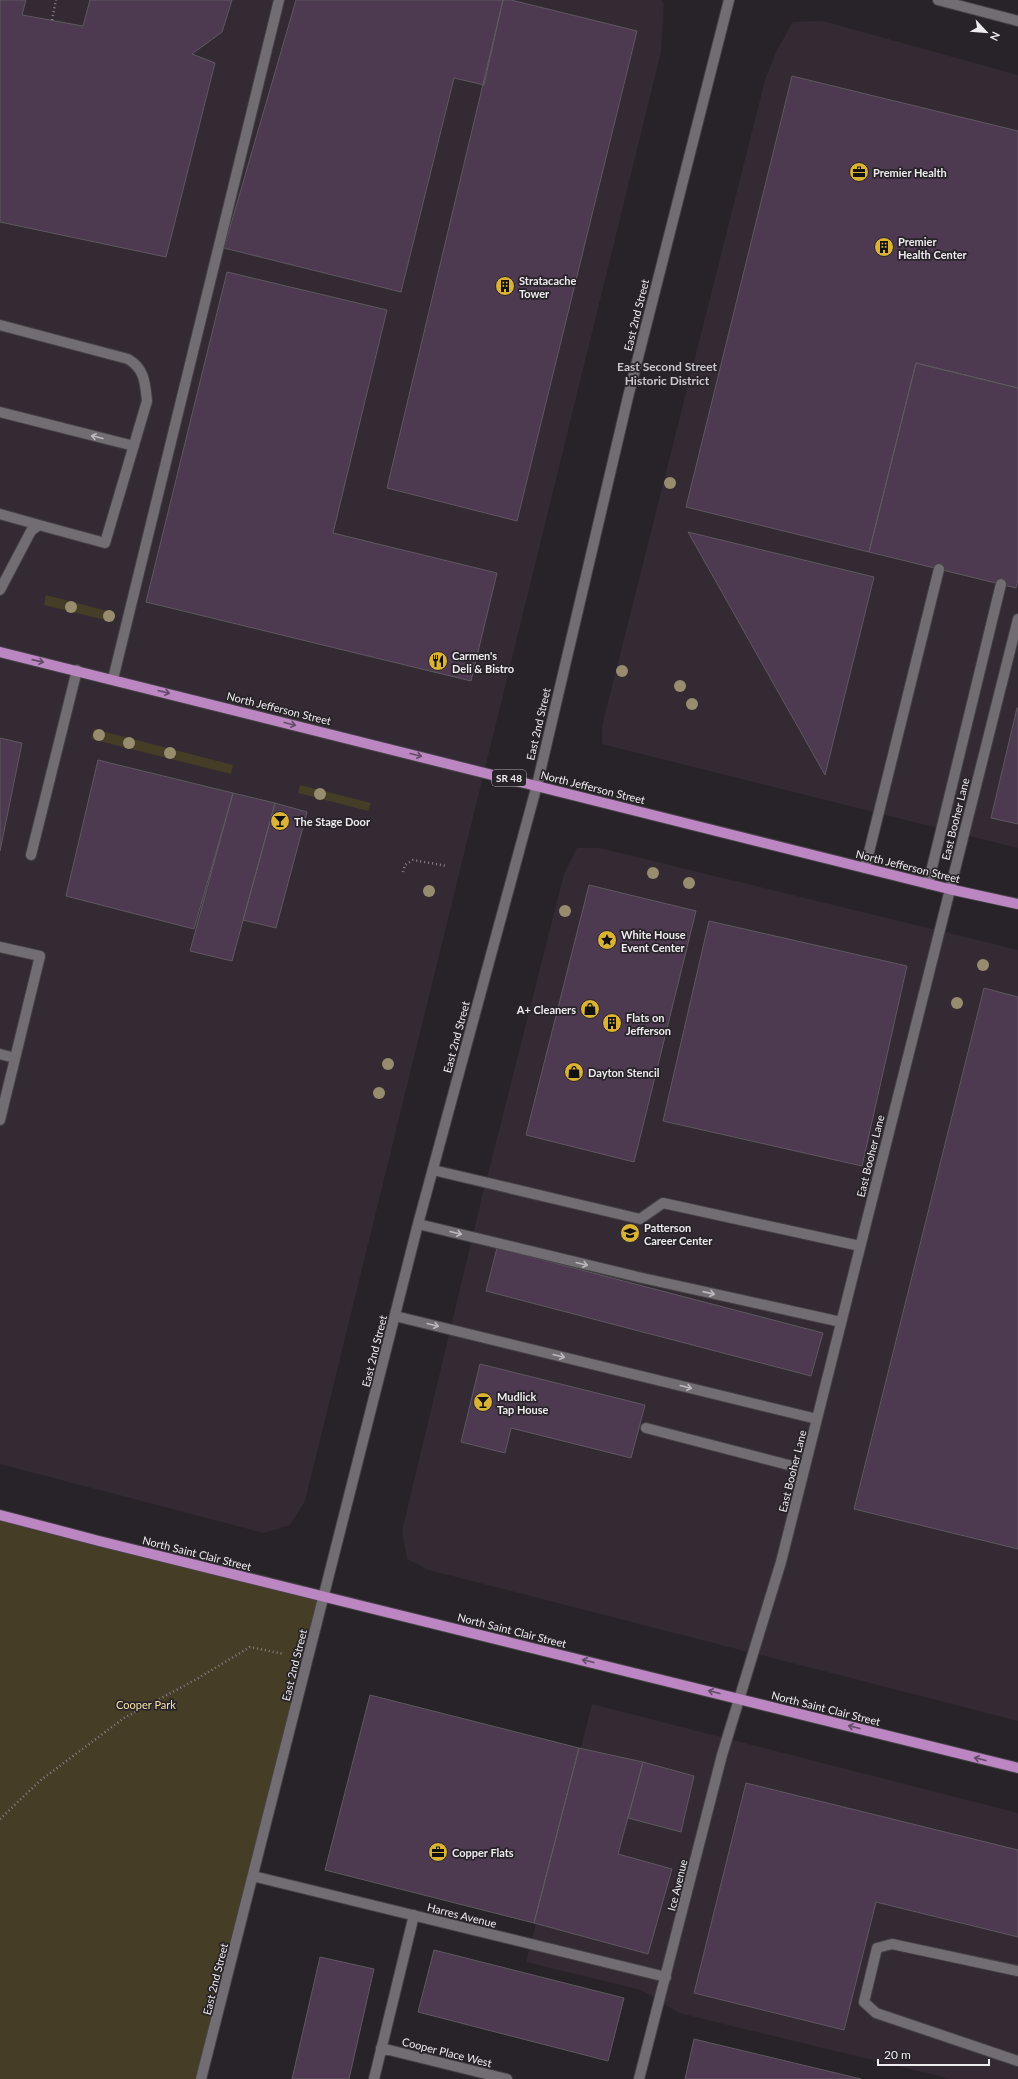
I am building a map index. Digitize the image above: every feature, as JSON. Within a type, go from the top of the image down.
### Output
[{"type":"main road","name":"North Jefferson Street","points":[[0,652],[537,785],[928,884],[1018,904]]},
{"type":"main road","name":"North Saint Clair Street","points":[[0,1515],[99,1542],[739,1698],[1018,1768]]},
{"type":"street","points":[[113,679],[279,0]]},
{"type":"street","name":"East 2nd Street","points":[[201,2079],[418,1224],[537,785],[628,397],[728,0]]},
{"type":"street","points":[[938,0],[1018,21]]},
{"type":"street","points":[[0,325],[128,359],[135,363],[142,371],[145,380],[147,401],[105,543],[0,514]]},
{"type":"street","points":[[0,412],[134,446]]},
{"type":"street","points":[[0,590],[31,531],[39,525]]},
{"type":"street","points":[[865,868],[939,569]]},
{"type":"street","points":[[928,884],[1001,584]]},
{"type":"street","name":"East Booher Lane","points":[[739,1698],[781,1562],[1018,619]]},
{"type":"street","points":[[31,855],[77,670]]},
{"type":"street","points":[[0,947],[40,956],[0,1120]]},
{"type":"street","points":[[0,1054],[16,1058]]},
{"type":"street","points":[[433,1170],[640,1219],[664,1203],[860,1246]]},
{"type":"street","points":[[418,1224],[638,1277],[841,1322]]},
{"type":"street","points":[[395,1316],[817,1419]]},
{"type":"street","points":[[646,1428],[804,1469]]},
{"type":"street","name":"Ice Avenue","points":[[639,2079],[720,1762],[739,1698]]},
{"type":"street","name":"Harres Avenue","points":[[253,1876],[666,1977]]},
{"type":"street","points":[[374,2079],[414,1915]]},
{"type":"street","points":[[1018,1971],[892,1944],[877,1948],[864,2002],[876,2012],[1018,2061]]},
{"type":"street","name":"Cooper Place West","points":[[381,2048],[507,2079]]},
{"type":"path","points":[[52,20],[56,0]]},
{"type":"path","points":[[403,872],[405,865],[413,860],[447,866]]},
{"type":"path","points":[[0,1819],[41,1780],[124,1718],[195,1680],[250,1647],[308,1659]]},
{"type":"shaded area","points":[[0,0],[661,0],[664,5],[661,52],[305,1501],[290,1525],[264,1533],[0,1464]]},
{"type":"shaded area","points":[[823,21],[1018,75],[1018,848],[602,744],[602,726],[765,80],[777,50],[793,22]]},
{"type":"shaded area","points":[[577,848],[600,848],[1018,950],[1018,1721],[429,1570],[407,1559],[402,1531],[481,1201],[564,874]]},
{"type":"shaded area","points":[[592,1704],[1018,1813],[1018,2079],[951,2079],[679,2013],[641,1990],[526,1962]]},
{"type":"green space","points":[[46,595],[115,613],[113,622],[44,605]]},
{"type":"green space","points":[[94,729],[233,765],[231,774],[91,739]]},
{"type":"green space","points":[[300,785],[371,803],[368,811],[298,793]]},
{"type":"green space","name":"Cooper Park","points":[[0,1515],[324,1597],[201,2079],[0,2079]]},
{"type":"building","points":[[0,0],[26,0],[22,15],[83,26],[90,0],[232,0],[222,32],[192,54],[215,63],[166,257],[0,222]]},
{"type":"building","points":[[296,0],[503,0],[484,85],[454,78],[401,292],[224,248]]},
{"type":"building","name":"Stratacache Tower","points":[[503,0],[511,0],[637,31],[517,521],[387,488]]},
{"type":"building","name":"Premier Health Center","points":[[792,76],[1018,131],[1018,388],[916,363],[869,552],[686,507]]},
{"type":"building","points":[[227,272],[387,310],[333,533],[497,573],[471,681],[146,602]]},
{"type":"building","points":[[916,363],[1018,388],[1018,579],[1016,588],[869,552]]},
{"type":"building","points":[[688,532],[874,577],[825,775]]},
{"type":"building","points":[[1018,708],[1018,824],[991,818]]},
{"type":"building","points":[[0,738],[22,743],[0,851]]},
{"type":"building","points":[[98,760],[233,793],[194,929],[66,896]]},
{"type":"building","points":[[233,793],[275,803],[232,961],[190,951]]},
{"type":"building","points":[[275,803],[307,812],[276,928],[243,920]]},
{"type":"building","name":"Flats on Jefferson","points":[[589,885],[696,911],[634,1162],[526,1135]]},
{"type":"building","points":[[709,921],[907,966],[862,1166],[663,1121]]},
{"type":"building","points":[[984,988],[1018,997],[1018,1549],[854,1509]]},
{"type":"building","points":[[497,1248],[823,1333],[811,1376],[486,1291]]},
{"type":"building","points":[[480,1364],[645,1405],[631,1458],[511,1428],[505,1453],[461,1442]]},
{"type":"building","points":[[370,1695],[579,1748],[534,1923],[325,1870]]},
{"type":"building","points":[[579,1748],[643,1762],[618,1854],[672,1869],[648,1954],[534,1923]]},
{"type":"building","points":[[643,1762],[694,1776],[681,1832],[628,1818]]},
{"type":"building","points":[[746,1783],[1018,1850],[1018,1937],[876,1902],[844,2030],[694,1993]]},
{"type":"building","points":[[434,1950],[624,1998],[608,2061],[418,2012]]},
{"type":"building","points":[[320,1957],[374,1969],[349,2079],[292,2079]]},
{"type":"building","points":[[694,2039],[861,2079],[685,2079]]},
{"type":"place","name":"Premier Health","points":[[859,172]]},
{"type":"place","name":"Premier Health Center","points":[[884,247]]},
{"type":"place","name":"Stratacache Tower","points":[[505,286]]},
{"type":"place","name":"Carmen's Deli & Bistro","points":[[438,661]]},
{"type":"place","name":"The Stage Door","points":[[280,821]]},
{"type":"place","name":"White House Event Center","points":[[607,940]]},
{"type":"place","name":"A+ Cleaners","points":[[590,1009]]},
{"type":"place","name":"Flats on Jefferson","points":[[612,1023]]},
{"type":"place","name":"Dayton Stencil","points":[[574,1072]]},
{"type":"place","name":"Patterson Career Center","points":[[630,1233]]},
{"type":"place","name":"Mudlick Tap House","points":[[483,1402]]},
{"type":"place","name":"Copper Flats","points":[[438,1852]]},
{"type":"district","name":"East Second Street Historic District","points":[[667,373]]}]
